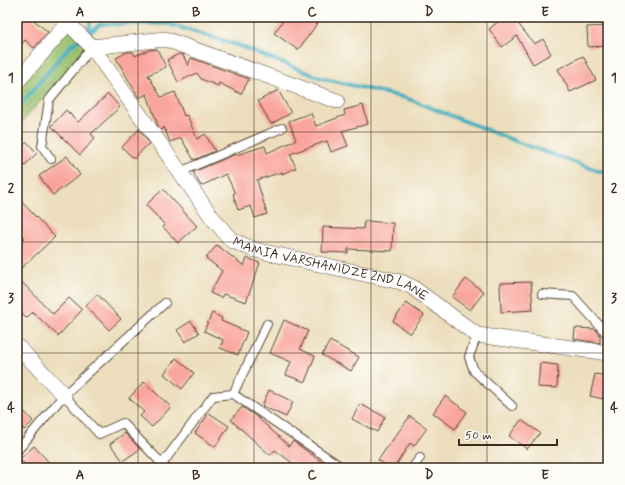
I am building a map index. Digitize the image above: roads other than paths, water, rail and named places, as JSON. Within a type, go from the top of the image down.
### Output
[{"type":"street","name":"MAMIA VARSHANIDZE 2ND LANE","points":[[68,19],[91,46],[211,216],[231,240],[256,250],[401,282],[412,286],[477,335],[608,353]]},
{"type":"street","points":[[17,82],[68,19]]},
{"type":"street","points":[[91,46],[165,39],[337,101]]},
{"type":"street","points":[[17,346],[64,395]]},
{"type":"lane","points":[[51,159],[42,146],[49,100],[91,46]]},
{"type":"lane","points":[[180,172],[282,128]]},
{"type":"lane","points":[[542,294],[573,296],[608,334]]},
{"type":"lane","points":[[17,451],[64,395],[165,303]]},
{"type":"lane","points":[[233,394],[267,324]]},
{"type":"lane","points":[[477,335],[469,356],[474,371],[512,406]]},
{"type":"lane","points":[[64,395],[99,434],[123,423],[164,466],[213,396],[233,394],[343,468]]},
{"type":"lane","points":[[412,468],[420,458]]},
{"type":"waterway","points":[[89,32],[91,17]]},
{"type":"waterway","points":[[17,109],[70,46],[101,24],[169,24],[237,45],[321,78],[406,98],[528,146],[608,174]]}]
